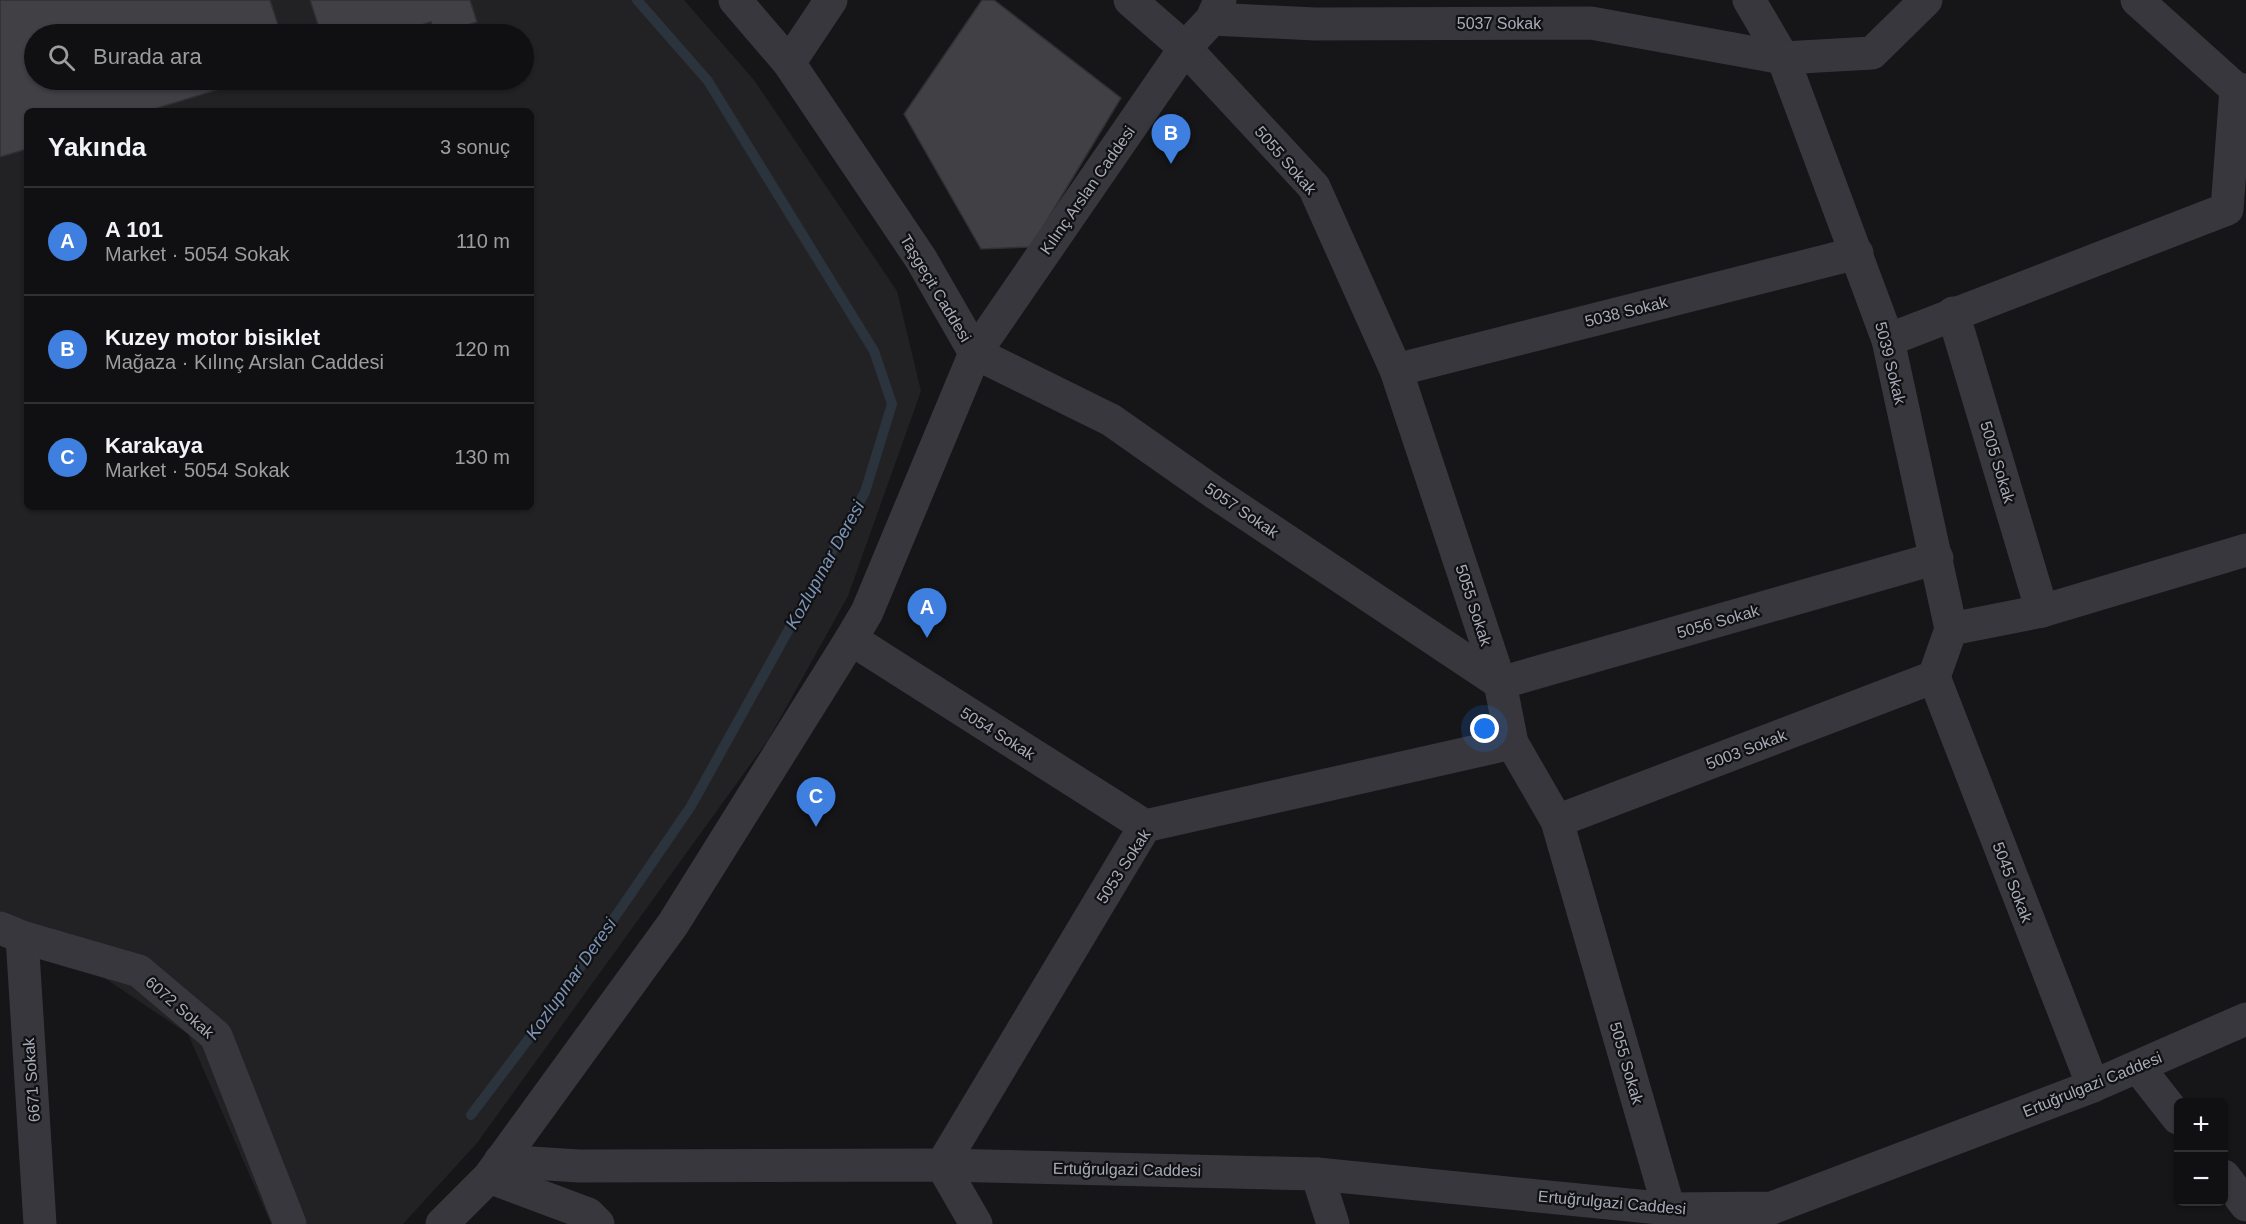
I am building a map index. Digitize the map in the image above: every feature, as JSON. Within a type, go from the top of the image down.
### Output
[{"type":"street","name":"Taşgeçit Caddesi","points":[[442,1224],[495,1169],[673,924],[851,639],[867,612],[975,353],[921,259],[789,63],[735,0]]},
{"type":"street","points":[[789,63],[831,0]]},
{"type":"street","name":"5055 Sokak","points":[[1130,0],[1185,48],[1314,187],[1396,370],[1500,683],[1512,743],[1557,821],[1669,1209]]},
{"type":"street","name":"5039 Sokak","points":[[1749,0],[1783,58],[1888,340],[1951,629]]},
{"type":"street","name":"5037 Sokak","points":[[1216,10],[1315,24],[1602,11],[1783,58],[1872,53],[1926,0]]},
{"type":"street","points":[[1888,340],[2226,209],[2241,90],[2137,0]]},
{"type":"street","name":"Kılınç Arslan Caddesi","points":[[975,353],[1185,48],[1216,10]]},
{"type":"street","name":"5038 Sokak","points":[[1396,370],[1857,253]]},
{"type":"street","name":"5005 Sokak","points":[[1953,313],[2042,611]]},
{"type":"street","name":"5057 Sokak","points":[[975,353],[1111,420],[1215,493],[1500,683]]},
{"type":"street","points":[[1934,677],[1951,629],[2042,611],[2246,550]]},
{"type":"street","name":"5056 Sokak","points":[[1500,683],[1936,558]]},
{"type":"street","name":"5054 Sokak","points":[[851,639],[1145,826]]},
{"type":"street","name":"5003 Sokak","points":[[1557,821],[1934,677]]},
{"type":"street","name":"5045 Sokak","points":[[1934,677],[2092,1086]]},
{"type":"street","name":"5053 Sokak","points":[[942,1165],[1145,826],[1512,743]]},
{"type":"street","name":"6671 Sokak","points":[[11,932],[40,1224]]},
{"type":"street","name":"6072 Sokak","points":[[11,932],[139,971],[216,1036],[290,1224]]},
{"type":"street","name":"Ertuğrulgazi Caddesi","points":[[495,1169],[579,1166],[942,1165],[1317,1174],[1669,1209],[1778,1216],[2092,1086],[2246,1019]]},
{"type":"street","points":[[2138,1066],[2174,1113]]},
{"type":"street","points":[[942,1165],[976,1224]]},
{"type":"street","points":[[495,1169],[588,1214],[598,1224]]},
{"type":"street","points":[[1317,1174],[1333,1224]]},
{"type":"street","points":[[2228,1182],[2246,1205]]},
{"type":"shaded area","points":[[0,0],[684,0],[754,80],[897,291],[921,391],[848,596],[768,740],[477,1143],[403,1224],[271,1224],[188,1034],[30,928],[0,917]]},
{"type":"building","points":[[0,0],[270,0],[278,24],[24,24],[24,90],[216,90],[158,108],[24,108],[24,150],[0,157]]},
{"type":"building","points":[[310,0],[470,0],[477,22],[471,24],[432,24],[431,22],[424,24],[318,24]]},
{"type":"building","points":[[982,0],[994,0],[1121,98],[1031,247],[981,249],[904,114]]},
{"type":"waterway","name":"Kozlupınar Deresi","points":[[471,1115],[558,1000],[691,806],[865,492],[892,404],[874,351],[708,81],[637,0]]},
{"type":"place","name":"Kuzey motor bisiklet","points":[[1171,164]]},
{"type":"place","name":"A 101","points":[[927,638]]},
{"type":"place","name":"Karakaya","points":[[816,827]]}]
